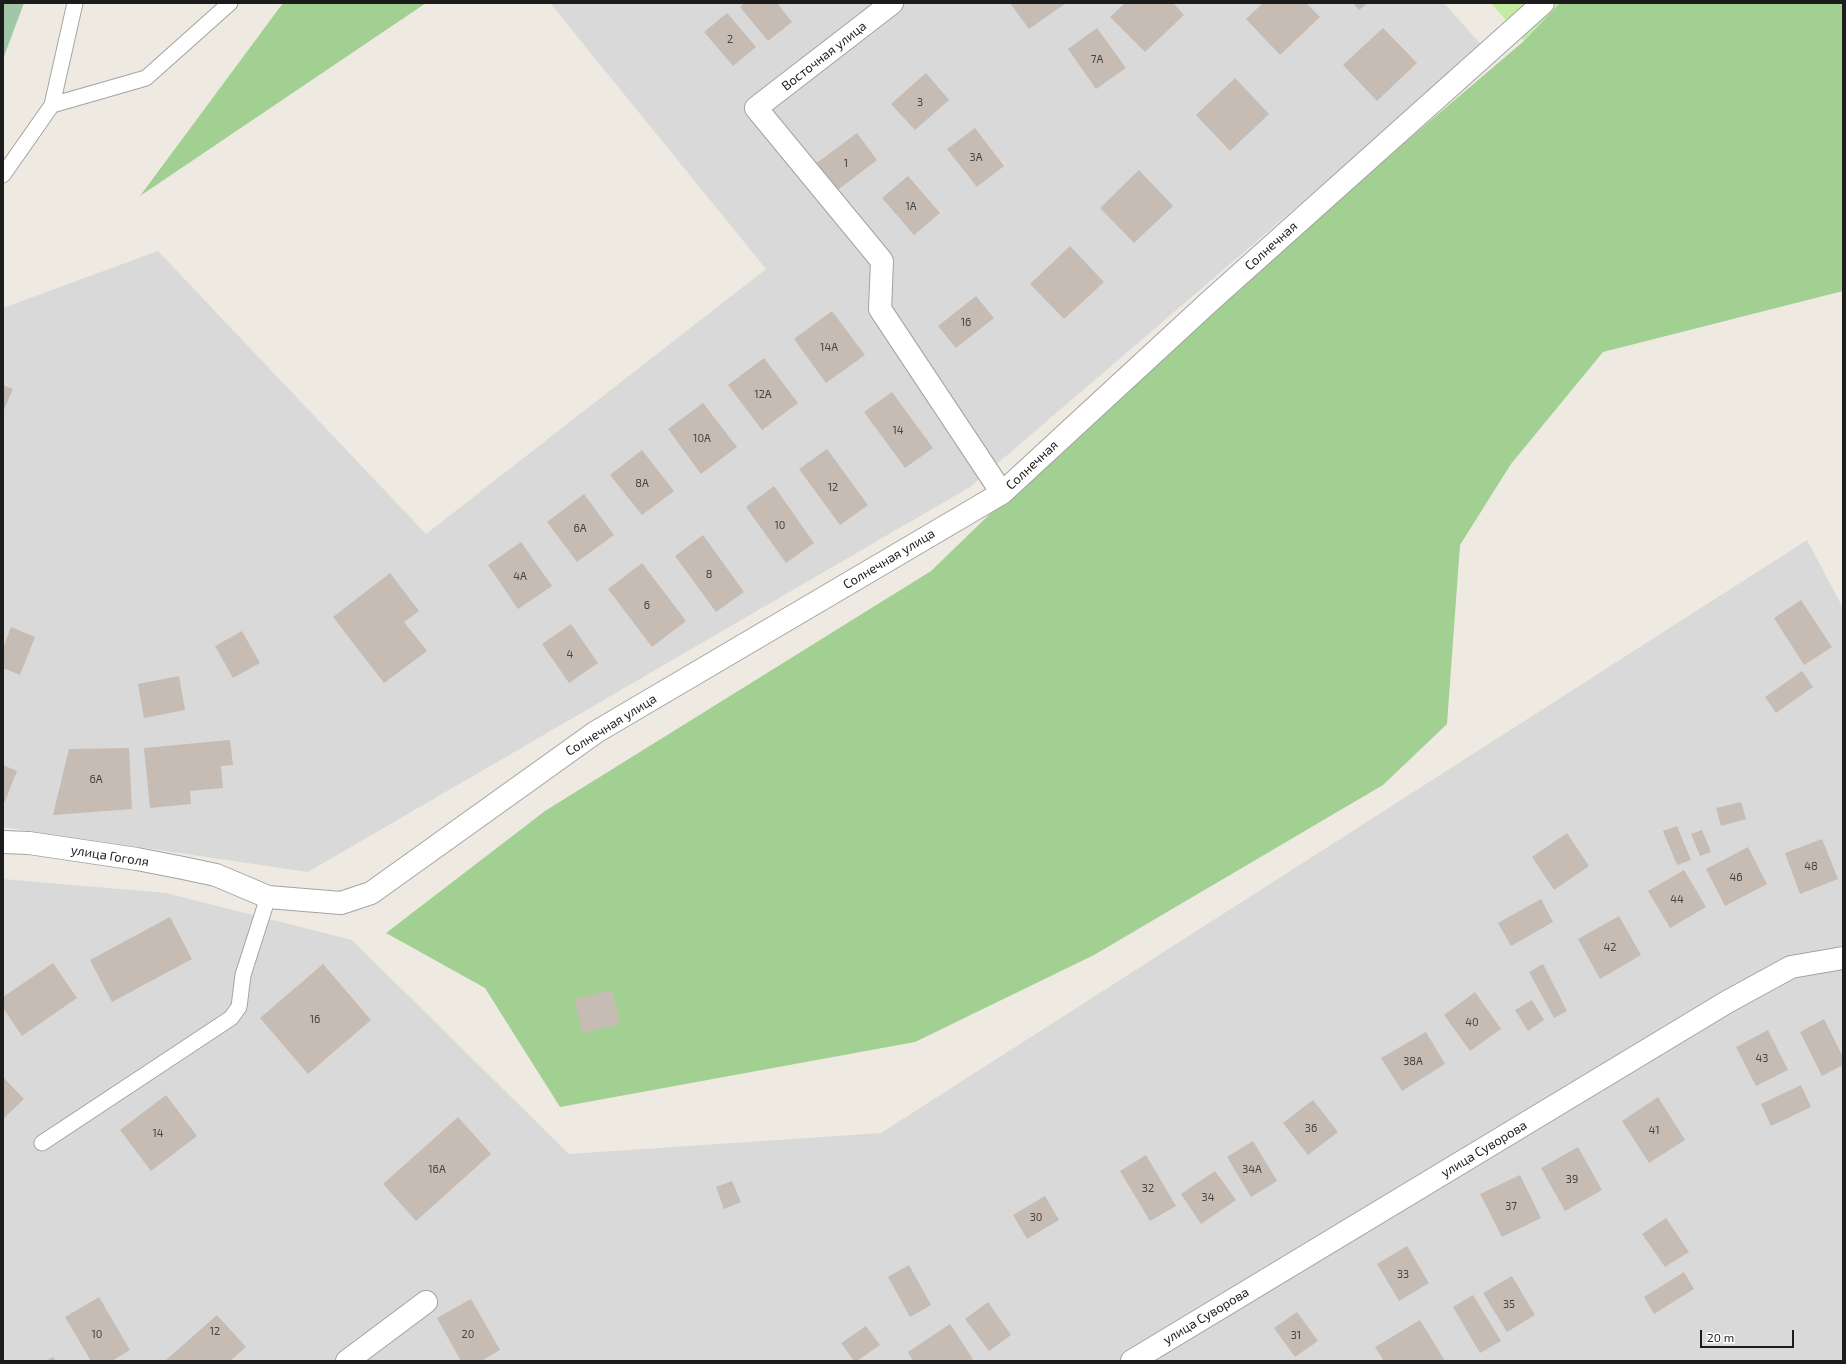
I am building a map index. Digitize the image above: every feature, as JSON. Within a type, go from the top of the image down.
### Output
[{"type":"street","name":"Восточная улица","points":[[892,3],[756,108],[882,261],[880,308],[1002,493]]},
{"type":"street","name":"Солнечная","points":[[1002,493],[1209,302],[1543,3]]},
{"type":"street","name":"Солнечная улица","points":[[216,876],[268,898],[341,903],[371,892],[596,732],[1002,493]]},
{"type":"street","name":"улица Гоголя","points":[[3,842],[29,843],[137,859],[216,876]]},
{"type":"street","name":"улица Суворова","points":[[1132,1361],[1727,1002],[1791,967],[1843,958]]},
{"type":"street","points":[[347,1361],[426,1302]]},
{"type":"lane","points":[[3,175],[52,105],[75,3]]},
{"type":"lane","points":[[52,105],[146,78],[230,3]]},
{"type":"lane","points":[[42,1143],[231,1018],[239,1007],[243,975],[268,898]]},
{"type":"shaded area","points":[[550,3],[1444,3],[1483,47],[970,487],[308,872],[3,827],[3,308],[158,251],[426,534],[766,269]]},
{"type":"shaded area","points":[[1807,540],[1843,608],[1843,1361],[3,1361],[3,879],[166,893],[352,940],[569,1154],[881,1133]]},
{"type":"green space","points":[[3,3],[24,3],[3,59]]},
{"type":"green space","points":[[283,3],[426,3],[140,196]]},
{"type":"green space","points":[[1491,3],[1560,3],[1524,41]]},
{"type":"green space","points":[[1560,3],[1843,3],[1843,291],[1603,352],[1511,464],[1460,545],[1447,724],[1383,785],[1094,955],[915,1042],[560,1107],[485,988],[386,933],[545,811],[931,571],[1209,302],[1370,172],[1524,41]]},
{"type":"building","points":[[744,3],[777,3],[792,22],[768,41],[740,7]]},
{"type":"building","points":[[1010,3],[1066,3],[1029,29]]},
{"type":"building","points":[[1125,3],[1173,3],[1184,15],[1145,52],[1110,17]]},
{"type":"building","points":[[1263,3],[1306,3],[1320,17],[1280,55],[1246,19]]},
{"type":"building","points":[[1353,3],[1368,3],[1359,10]]},
{"type":"building","points":[[727,13],[756,47],[733,66],[704,32]]},
{"type":"building","points":[[1097,28],[1126,68],[1096,89],[1068,49]]},
{"type":"building","points":[[1383,28],[1417,63],[1377,101],[1343,65]]},
{"type":"building","points":[[926,73],[949,100],[915,130],[891,104]]},
{"type":"building","points":[[1235,78],[1269,114],[1230,151],[1196,115]]},
{"type":"building","points":[[975,128],[1004,166],[977,187],[947,149]]},
{"type":"building","points":[[857,133],[877,160],[835,192],[814,165]]},
{"type":"building","points":[[1139,170],[1173,206],[1134,243],[1100,208]]},
{"type":"building","points":[[908,176],[940,213],[914,235],[882,198]]},
{"type":"building","points":[[1070,246],[1104,282],[1064,319],[1030,284]]},
{"type":"building","points":[[976,296],[994,318],[956,348],[938,326]]},
{"type":"building","points":[[832,311],[865,355],[826,383],[794,339]]},
{"type":"building","points":[[764,358],[798,403],[762,430],[728,385]]},
{"type":"building","points":[[3,385],[13,389],[3,412]]},
{"type":"building","points":[[892,392],[933,448],[905,468],[864,412]]},
{"type":"building","points":[[703,403],[737,447],[701,474],[668,429]]},
{"type":"building","points":[[827,449],[868,505],[840,525],[799,469]]},
{"type":"building","points":[[642,450],[674,491],[642,515],[610,475]]},
{"type":"building","points":[[774,486],[814,543],[786,563],[746,507]]},
{"type":"building","points":[[584,494],[614,535],[577,562],[547,522]]},
{"type":"building","points":[[703,535],[744,592],[716,612],[675,556]]},
{"type":"building","points":[[521,542],[552,586],[518,609],[488,565]]},
{"type":"building","points":[[642,563],[686,621],[652,647],[608,589]]},
{"type":"building","points":[[390,573],[419,611],[404,622],[427,651],[384,683],[333,617]]},
{"type":"building","points":[[1801,600],[1832,647],[1804,665],[1774,618]]},
{"type":"building","points":[[571,624],[598,663],[569,683],[542,644]]},
{"type":"building","points":[[11,627],[35,637],[20,675],[3,668],[3,648]]},
{"type":"building","points":[[242,631],[260,663],[233,678],[215,646]]},
{"type":"building","points":[[1802,671],[1813,687],[1776,713],[1765,697]]},
{"type":"building","points":[[179,676],[185,710],[144,718],[138,684]]},
{"type":"building","points":[[230,740],[233,765],[221,766],[223,788],[190,791],[191,804],[150,808],[144,748]]},
{"type":"building","points":[[129,748],[132,809],[53,815],[69,749]]},
{"type":"building","points":[[3,765],[17,771],[3,806]]},
{"type":"building","points":[[1741,802],[1746,819],[1721,826],[1716,808]]},
{"type":"building","points":[[1677,826],[1691,860],[1677,865],[1663,831]]},
{"type":"building","points":[[1702,830],[1711,852],[1700,856],[1691,834]]},
{"type":"building","points":[[1567,833],[1589,866],[1554,890],[1532,857]]},
{"type":"building","points":[[1822,839],[1838,879],[1800,894],[1785,853]]},
{"type":"building","points":[[1748,847],[1767,884],[1725,906],[1706,869]]},
{"type":"building","points":[[1684,870],[1706,907],[1670,928],[1648,891]]},
{"type":"building","points":[[1541,899],[1553,922],[1511,946],[1498,923]]},
{"type":"building","points":[[1619,916],[1641,955],[1600,979],[1578,939]]},
{"type":"building","points":[[170,917],[192,959],[112,1002],[90,960]]},
{"type":"building","points":[[53,963],[77,998],[22,1036],[3,1008],[3,997]]},
{"type":"building","points":[[323,964],[371,1020],[308,1074],[260,1018]]},
{"type":"building","points":[[1543,964],[1567,1011],[1554,1018],[1529,972]]},
{"type":"building","points":[[612,990],[620,1024],[582,1033],[574,999]]},
{"type":"building","points":[[1475,992],[1501,1029],[1470,1051],[1444,1015]]},
{"type":"building","points":[[1532,1000],[1544,1020],[1528,1031],[1515,1010]]},
{"type":"building","points":[[1824,1019],[1843,1057],[1843,1065],[1822,1076],[1800,1032]]},
{"type":"building","points":[[1768,1030],[1788,1070],[1756,1086],[1736,1047]]},
{"type":"building","points":[[1426,1032],[1445,1064],[1402,1091],[1381,1058]]},
{"type":"building","points":[[3,1077],[24,1099],[3,1119]]},
{"type":"building","points":[[1801,1085],[1811,1107],[1771,1126],[1761,1104]]},
{"type":"building","points":[[166,1095],[197,1136],[151,1171],[120,1130]]},
{"type":"building","points":[[1658,1097],[1685,1140],[1649,1163],[1622,1121]]},
{"type":"building","points":[[1313,1100],[1338,1132],[1308,1155],[1283,1123]]},
{"type":"building","points":[[458,1117],[491,1154],[416,1221],[383,1184]]},
{"type":"building","points":[[1253,1141],[1277,1181],[1251,1197],[1227,1157]]},
{"type":"building","points":[[1578,1147],[1602,1190],[1565,1211],[1541,1168]]},
{"type":"building","points":[[1146,1155],[1176,1206],[1150,1221],[1120,1171]]},
{"type":"building","points":[[1215,1171],[1236,1200],[1201,1224],[1181,1194]]},
{"type":"building","points":[[1520,1175],[1541,1218],[1502,1237],[1480,1194]]},
{"type":"building","points":[[732,1181],[741,1202],[724,1209],[716,1187]]},
{"type":"building","points":[[1045,1196],[1059,1220],[1027,1239],[1013,1215]]},
{"type":"building","points":[[1666,1218],[1689,1252],[1665,1267],[1642,1234]]},
{"type":"building","points":[[1407,1246],[1429,1283],[1399,1301],[1377,1264]]},
{"type":"building","points":[[909,1265],[931,1305],[910,1317],[888,1277]]},
{"type":"building","points":[[1684,1272],[1694,1289],[1654,1314],[1644,1297]]},
{"type":"building","points":[[1512,1276],[1535,1315],[1507,1332],[1483,1293]]},
{"type":"building","points":[[1473,1295],[1501,1341],[1480,1353],[1453,1307]]},
{"type":"building","points":[[99,1297],[130,1350],[112,1361],[91,1361],[65,1317]]},
{"type":"building","points":[[471,1299],[500,1350],[481,1361],[461,1361],[437,1318]]},
{"type":"building","points":[[988,1302],[1011,1335],[989,1351],[965,1319]]},
{"type":"building","points":[[1297,1312],[1318,1341],[1295,1357],[1274,1328]]},
{"type":"building","points":[[217,1315],[246,1347],[230,1361],[165,1361]]},
{"type":"building","points":[[1420,1320],[1445,1361],[1384,1361],[1375,1347]]},
{"type":"building","points":[[950,1324],[973,1359],[969,1361],[913,1361],[908,1352]]},
{"type":"building","points":[[866,1326],[880,1345],[857,1361],[854,1361],[841,1343]]},
{"type":"building","points":[[53,1357],[56,1361],[45,1361]]}]
